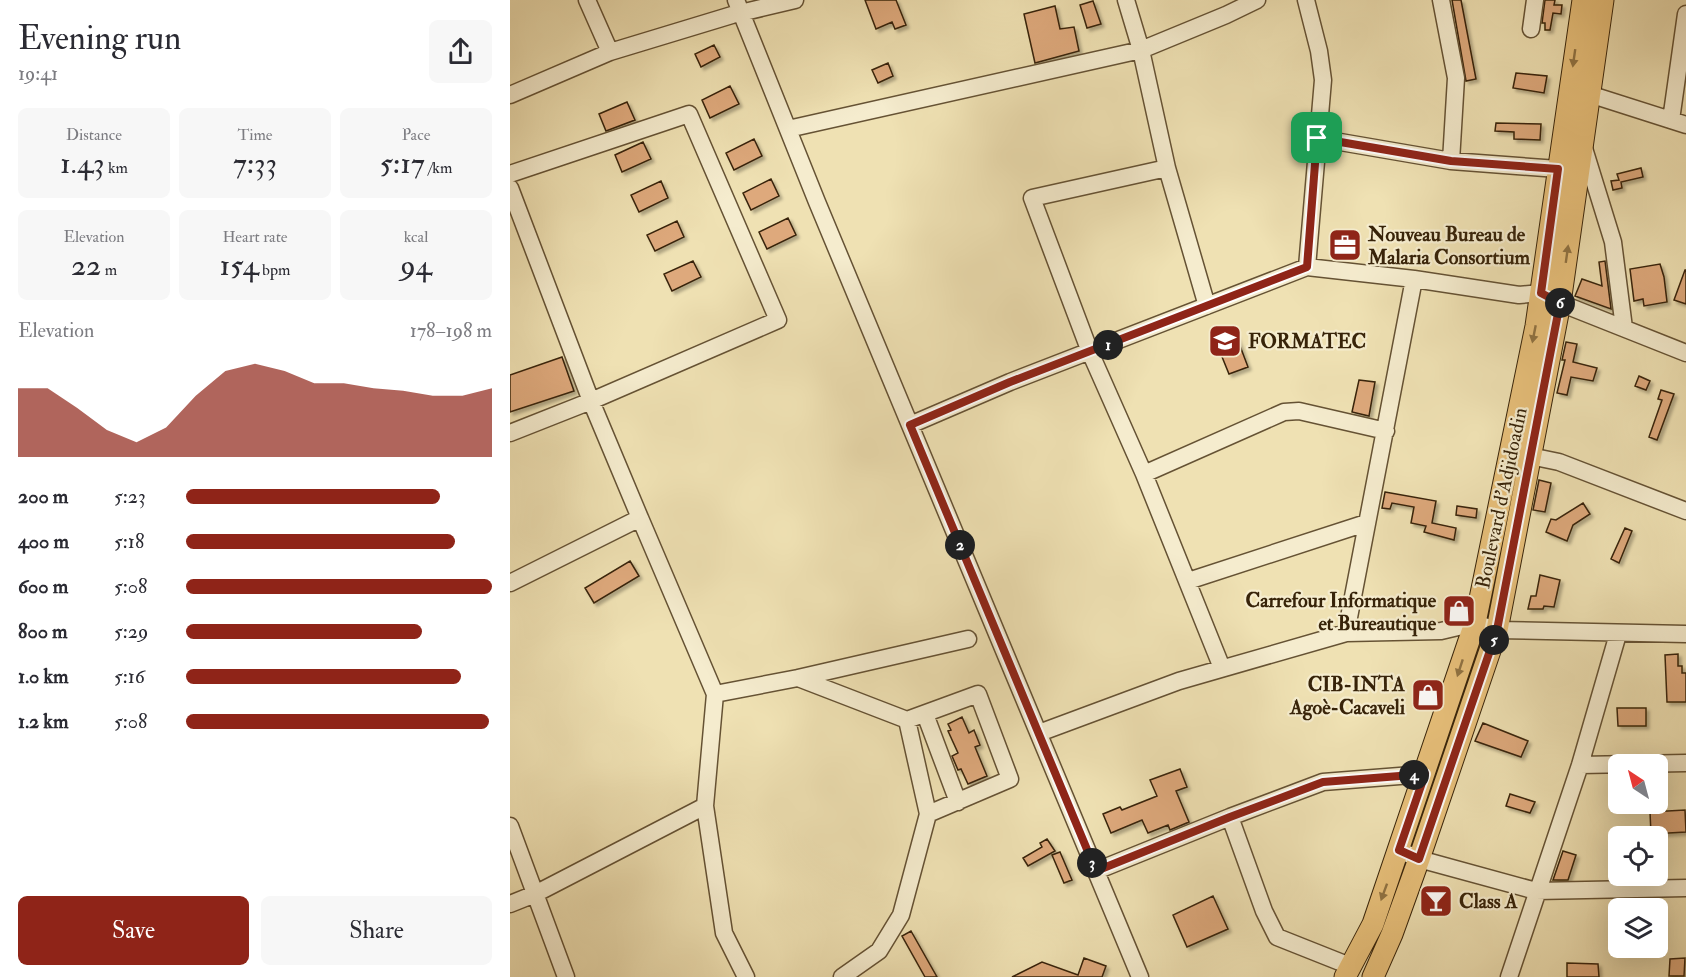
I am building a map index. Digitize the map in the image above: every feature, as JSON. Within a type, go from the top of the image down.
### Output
[{"type":"main road","name":"Boulevard d'Adjidoadin","points":[[1348,972],[1372,924],[1399,850],[1475,623],[1541,293],[1583,0]]},
{"type":"main road","name":"Boulevard d'Adjidoadin","points":[[1373,977],[1392,934],[1419,859],[1497,630],[1560,303],[1603,0]]},
{"type":"street","points":[[587,0],[610,52]]},
{"type":"street","points":[[510,95],[610,52],[732,15],[739,7],[795,0]]},
{"type":"street","points":[[1126,0],[1141,50],[1167,168],[1207,306]]},
{"type":"street","points":[[788,129],[1141,50],[1257,0]]},
{"type":"street","points":[[1306,0],[1319,51],[1323,80],[1307,267]]},
{"type":"street","points":[[1441,0],[1456,78],[1451,161]]},
{"type":"street","points":[[1531,29],[1535,0]]},
{"type":"street","points":[[739,7],[1140,977]]},
{"type":"street","points":[[1589,94],[1678,123],[1686,14]]},
{"type":"street","points":[[510,174],[689,114],[778,320],[591,401],[510,433]]},
{"type":"street","points":[[1317,138],[1451,161],[1558,169]]},
{"type":"street","points":[[1582,142],[1596,181],[1613,242],[1624,328]]},
{"type":"street","points":[[1167,168],[1032,198],[1090,352],[1144,474],[1222,668]]},
{"type":"street","points":[[510,188],[591,401],[715,694],[705,806],[724,933],[746,977]]},
{"type":"street","points":[[910,425],[1010,382],[1307,267],[1414,279],[1519,295],[1541,293],[1560,303],[1686,353]]},
{"type":"street","points":[[1346,633],[1414,279]]},
{"type":"street","points":[[1144,474],[1284,412],[1299,411],[1386,430]]},
{"type":"street","points":[[1530,456],[1559,462],[1686,511]]},
{"type":"street","points":[[510,583],[640,518]]},
{"type":"street","points":[[1188,581],[1366,523]]},
{"type":"street","points":[[1039,733],[1179,681],[1346,633],[1441,631],[1475,623],[1497,630],[1686,634]]},
{"type":"street","points":[[1509,977],[1580,765],[1618,634]]},
{"type":"street","points":[[715,694],[798,678],[968,639]]},
{"type":"street","points":[[798,678],[907,720],[978,694],[1010,779],[928,814]]},
{"type":"street","points":[[925,714],[958,802]]},
{"type":"street","points":[[843,977],[879,951],[901,915],[928,814],[907,720]]},
{"type":"street","points":[[1580,765],[1686,763]]},
{"type":"street","points":[[1096,871],[1323,782],[1425,774]]},
{"type":"street","points":[[510,904],[535,894],[705,806]]},
{"type":"street","points":[[1230,817],[1264,911],[1277,937],[1348,972]]},
{"type":"street","points":[[510,825],[515,856],[535,894],[566,977]]},
{"type":"street","points":[[1399,850],[1419,859],[1536,891],[1686,888]]},
{"type":"building","points":[[865,0],[896,0],[906,25],[895,29],[892,22],[876,29]]},
{"type":"building","points":[[1452,0],[1461,0],[1476,79],[1466,81]]},
{"type":"building","points":[[1545,0],[1555,0],[1554,5],[1562,5],[1561,14],[1553,13],[1550,30],[1545,30],[1545,23],[1542,23]]},
{"type":"building","points":[[1093,1],[1101,24],[1087,28],[1080,5]]},
{"type":"building","points":[[1055,6],[1060,29],[1074,27],[1079,51],[1035,63],[1024,14]]},
{"type":"building","points":[[714,45],[720,57],[701,67],[695,54]]},
{"type":"building","points":[[888,63],[893,76],[878,83],[872,70]]},
{"type":"building","points":[[1516,73],[1547,76],[1544,93],[1513,88]]},
{"type":"building","points":[[730,86],[739,104],[710,118],[702,100]]},
{"type":"building","points":[[627,102],[635,120],[606,131],[599,114]]},
{"type":"building","points":[[1496,123],[1541,124],[1540,140],[1514,139],[1514,132],[1495,131]]},
{"type":"building","points":[[754,139],[762,156],[734,170],[726,153]]},
{"type":"building","points":[[643,142],[651,159],[622,172],[615,155]]},
{"type":"building","points":[[1641,168],[1643,177],[1621,182],[1622,188],[1613,190],[1611,181],[1619,180],[1617,174]]},
{"type":"building","points":[[771,179],[779,196],[751,210],[743,193]]},
{"type":"building","points":[[661,181],[668,198],[639,212],[631,195]]},
{"type":"building","points":[[788,218],[796,235],[767,249],[759,232]]},
{"type":"building","points":[[677,221],[684,237],[655,251],[647,235]]},
{"type":"building","points":[[693,261],[701,277],[672,291],[664,274]]},
{"type":"building","points":[[1605,261],[1611,309],[1575,296],[1582,279],[1602,286],[1599,262]]},
{"type":"building","points":[[1660,264],[1667,302],[1644,306],[1643,299],[1634,301],[1630,269]]},
{"type":"building","points":[[1686,270],[1686,304],[1674,300]]},
{"type":"building","points":[[1234,330],[1248,367],[1229,374],[1214,337]]},
{"type":"building","points":[[1566,342],[1577,344],[1573,362],[1597,368],[1593,381],[1571,377],[1567,395],[1557,393],[1565,360],[1562,360]]},
{"type":"building","points":[[562,357],[574,391],[510,412],[510,375]]},
{"type":"building","points":[[1639,376],[1650,381],[1646,390],[1635,386]]},
{"type":"building","points":[[1359,380],[1375,382],[1369,416],[1352,412]]},
{"type":"building","points":[[1661,390],[1674,394],[1657,440],[1649,437],[1662,400],[1658,399]]},
{"type":"building","points":[[1539,480],[1551,483],[1545,512],[1533,510]]},
{"type":"building","points":[[1385,492],[1436,501],[1432,523],[1456,528],[1454,540],[1424,532],[1426,526],[1411,523],[1414,507],[1392,503],[1390,509],[1382,508]]},
{"type":"building","points":[[1583,503],[1590,514],[1573,525],[1567,541],[1546,532],[1551,519],[1556,520]]},
{"type":"building","points":[[1457,506],[1477,509],[1476,518],[1456,515]]},
{"type":"building","points":[[1625,528],[1632,531],[1619,563],[1611,559]]},
{"type":"building","points":[[630,561],[639,576],[594,603],[585,588]]},
{"type":"building","points":[[1540,575],[1560,580],[1554,607],[1528,609],[1531,596],[1536,596]]},
{"type":"building","points":[[1678,654],[1678,666],[1682,666],[1682,673],[1686,673],[1686,702],[1667,702],[1665,655]]},
{"type":"building","points":[[1617,708],[1646,708],[1646,726],[1618,726]]},
{"type":"building","points":[[962,717],[969,733],[974,730],[980,745],[975,747],[987,776],[968,784],[952,756],[958,753],[948,731],[951,730],[948,724]]},
{"type":"building","points":[[1483,723],[1528,741],[1521,757],[1475,741]]},
{"type":"building","points":[[1180,769],[1187,787],[1176,791],[1189,822],[1170,830],[1168,825],[1148,833],[1142,820],[1111,833],[1103,814],[1120,807],[1122,810],[1157,796],[1150,780]]},
{"type":"building","points":[[1510,794],[1535,802],[1530,813],[1506,806]]},
{"type":"building","points":[[1685,810],[1686,832],[1668,833],[1668,826],[1651,826],[1650,814],[1668,814],[1668,811]]},
{"type":"building","points":[[1047,839],[1055,851],[1028,866],[1023,858],[1042,847],[1040,843]]},
{"type":"building","points":[[1563,851],[1576,855],[1568,880],[1553,880]]},
{"type":"building","points":[[1060,852],[1072,880],[1064,883],[1052,855]]},
{"type":"building","points":[[1213,896],[1228,929],[1187,947],[1173,915]]},
{"type":"building","points":[[911,931],[937,977],[925,977],[902,936]]},
{"type":"building","points":[[1084,958],[1106,966],[1102,977],[1012,977],[1042,962],[1078,975]]},
{"type":"building","points":[[1685,958],[1684,976],[1669,976],[1670,959]]},
{"type":"building","points":[[1567,963],[1598,964],[1599,977],[1567,977]]},
{"type":"place","name":"Nouveau Bureau de Malaria Consortium","points":[[1345,245]]},
{"type":"place","name":"FORMATEC","points":[[1225,341]]},
{"type":"place","name":"Carrefour Informatique et Bureautique","points":[[1459,611]]},
{"type":"place","name":"CIB-INTA Agoè-Cacaveli","points":[[1428,695]]},
{"type":"place","name":"Class A","points":[[1436,901]]},
{"type":"route","points":[[1317,138],[1451,161],[1558,169],[1541,293],[1560,303],[1497,630],[1419,859],[1399,850],[1425,774],[1323,782],[1096,871],[910,425],[1010,382],[1307,267],[1317,138]]}]
